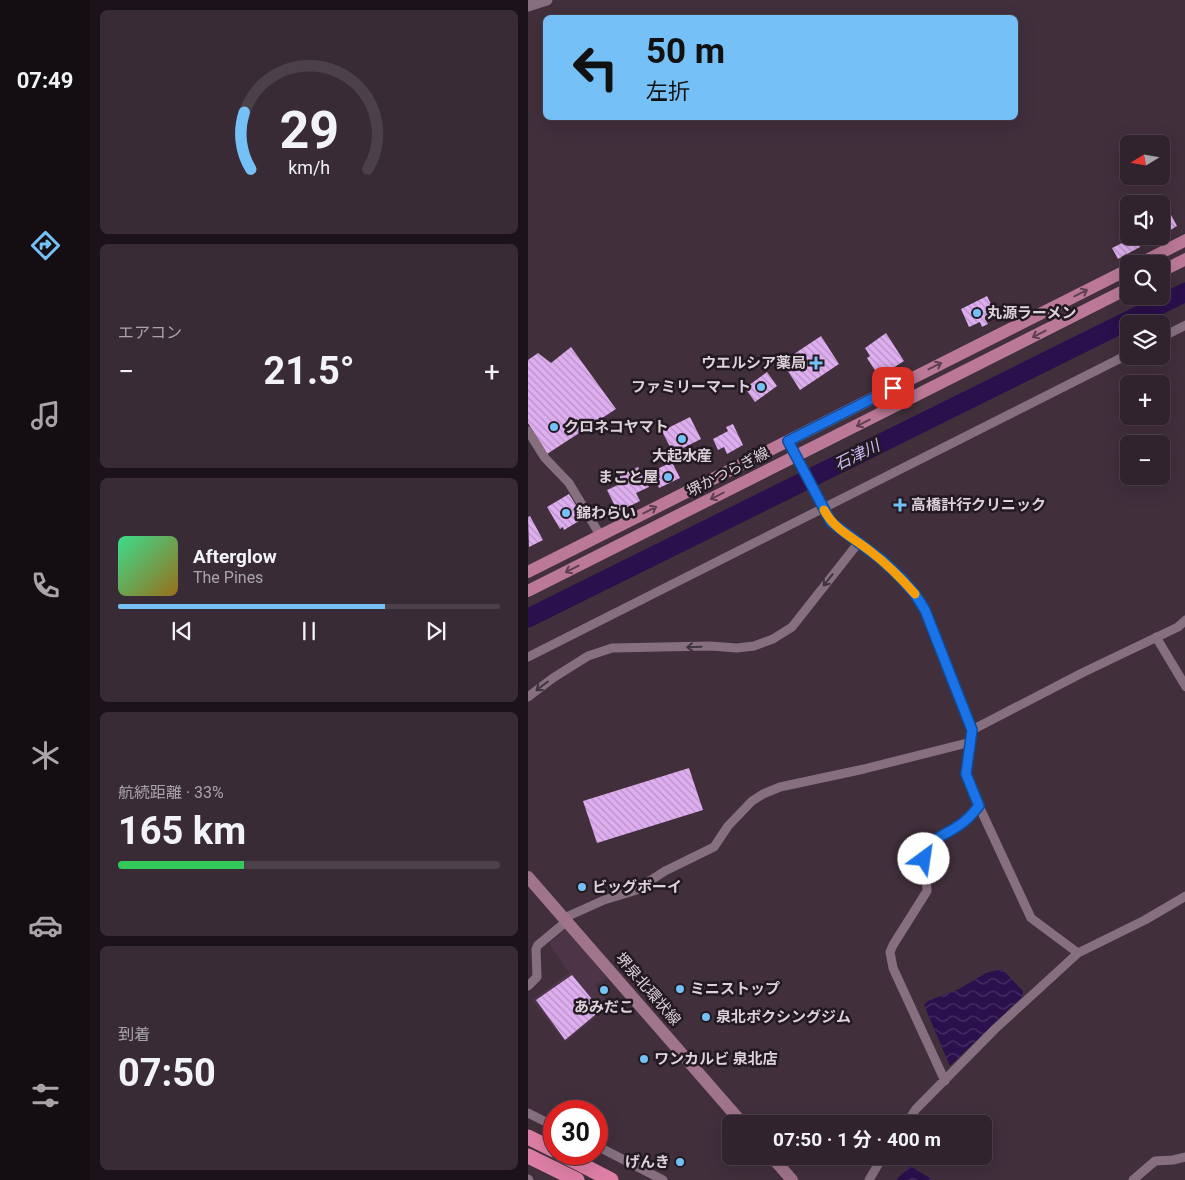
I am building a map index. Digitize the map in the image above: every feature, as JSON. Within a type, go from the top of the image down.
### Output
[{"type":"highway","points":[[528,1137],[543,1144]]},
{"type":"highway","points":[[528,1156],[577,1180]]},
{"type":"highway","points":[[582,1165],[611,1180]]},
{"type":"main road","points":[[1157,255],[1186,240]]},
{"type":"main road","points":[[1170,268],[1186,260]]},
{"type":"main road","name":"堺かつらぎ線","points":[[528,572],[1120,273]]},
{"type":"main road","name":"堺かつらぎ線","points":[[528,591],[798,462],[1120,293]]},
{"type":"main road","name":"堺泉北環状線","points":[[528,877],[735,1115]]},
{"type":"main road","points":[[779,1165],[792,1180]]},
{"type":"street","points":[[528,6],[547,0]]},
{"type":"street","points":[[1170,333],[1186,325]]},
{"type":"street","points":[[528,656],[1120,359]]},
{"type":"street","points":[[528,431],[545,458],[569,483],[600,535]]},
{"type":"street","points":[[788,441],[831,522],[882,560],[915,594],[925,610],[972,730],[966,774],[979,806],[1031,918],[1078,953]]},
{"type":"street","points":[[528,697],[553,678],[588,656],[612,648],[710,646],[737,648],[754,646],[773,639],[792,627],[859,542]]},
{"type":"street","points":[[972,730],[1082,673],[1178,627],[1186,620]]},
{"type":"street","points":[[1156,637],[1186,686]]},
{"type":"street","points":[[528,986],[538,972],[536,949],[566,919],[604,900],[640,889],[665,871],[714,847],[728,826],[752,801],[763,794],[780,787],[864,769],[971,742]]},
{"type":"street","points":[[945,1081],[894,968],[890,952],[892,945],[927,891],[924,859],[927,848],[934,840],[965,821],[979,806]]},
{"type":"street","points":[[912,1115],[995,1030],[1078,953],[1145,920],[1186,896]]},
{"type":"street","points":[[528,1113],[543,1120]]},
{"type":"street","points":[[608,1152],[663,1180]]},
{"type":"street","points":[[1133,1180],[1155,1161],[1186,1158]]},
{"type":"street","points":[[869,1180],[878,1165]]},
{"type":"shaded area","points":[[566,929],[607,978],[595,985],[610,1005],[565,1042],[532,1000],[569,973],[549,943]]},
{"type":"water","points":[[1002,969],[1023,991],[1022,997],[950,1066],[924,1005],[928,1001],[959,989],[986,973]]},
{"type":"water","points":[[910,1166],[933,1180],[896,1180]]},
{"type":"building","points":[[1170,213],[1177,226],[1170,230]]},
{"type":"building","points":[[1120,244],[1139,245],[1140,247],[1125,255],[1120,255],[1118,259],[1112,248]]},
{"type":"building","points":[[987,296],[996,314],[985,319],[988,324],[982,327],[980,322],[969,327],[961,309]]},
{"type":"building","points":[[886,333],[904,361],[885,373],[882,373],[880,369],[876,372],[867,358],[870,356],[865,348]]},
{"type":"building","points":[[821,336],[839,364],[800,390],[782,362]]},
{"type":"building","name":"クロネコヤマト","points":[[571,347],[616,409],[547,454],[528,423],[528,360],[538,353],[551,363]]},
{"type":"building","points":[[767,372],[777,386],[755,402],[745,388]]},
{"type":"building","points":[[690,417],[701,439],[673,453],[662,431]]},
{"type":"building","points":[[733,424],[743,445],[727,454],[724,447],[718,450],[713,439],[728,431],[726,427]]},
{"type":"building","points":[[672,462],[680,478],[659,488],[653,471]]},
{"type":"building","points":[[638,467],[649,487],[636,493],[640,501],[618,512],[607,490],[620,484],[617,477]]},
{"type":"building","points":[[569,494],[584,518],[564,530],[563,527],[560,529],[547,507]]},
{"type":"building","points":[[530,516],[543,540],[529,547],[528,517]]},
{"type":"building","points":[[689,768],[703,810],[597,843],[583,801]]},
{"type":"building","points":[[572,975],[601,1010],[565,1040],[536,1000]]},
{"type":"waterway","name":"石津川","points":[[528,618],[1186,292]]},
{"type":"slow traffic","points":[[824,510],[831,522],[882,560],[915,594]]},
{"type":"place","name":"丸源ラーメン","points":[[977,313]]},
{"type":"place","name":"ウエルシア薬局","points":[[816,363]]},
{"type":"place","name":"ファミリーマート","points":[[761,387]]},
{"type":"place","name":"クロネコヤマト","points":[[554,427]]},
{"type":"place","name":"大起水産","points":[[682,439]]},
{"type":"place","name":"まこと屋","points":[[668,477]]},
{"type":"place","name":"高橋計行クリニック","points":[[900,505]]},
{"type":"place","name":"錦わらい","points":[[566,513]]},
{"type":"place","name":"ビッグボーイ","points":[[582,887]]},
{"type":"place","name":"ミニストップ","points":[[680,989]]},
{"type":"place","name":"あみだこ","points":[[604,990]]},
{"type":"place","name":"泉北ボクシングジム","points":[[706,1017]]},
{"type":"place","name":"ワンカルビ 泉北店","points":[[644,1059]]},
{"type":"place","name":"げんき","points":[[680,1162]]},
{"type":"route","points":[[893,388],[788,441],[831,522],[882,560],[915,594],[925,610],[972,730],[966,774],[979,806],[965,821],[934,840],[927,848],[924,859]]}]
